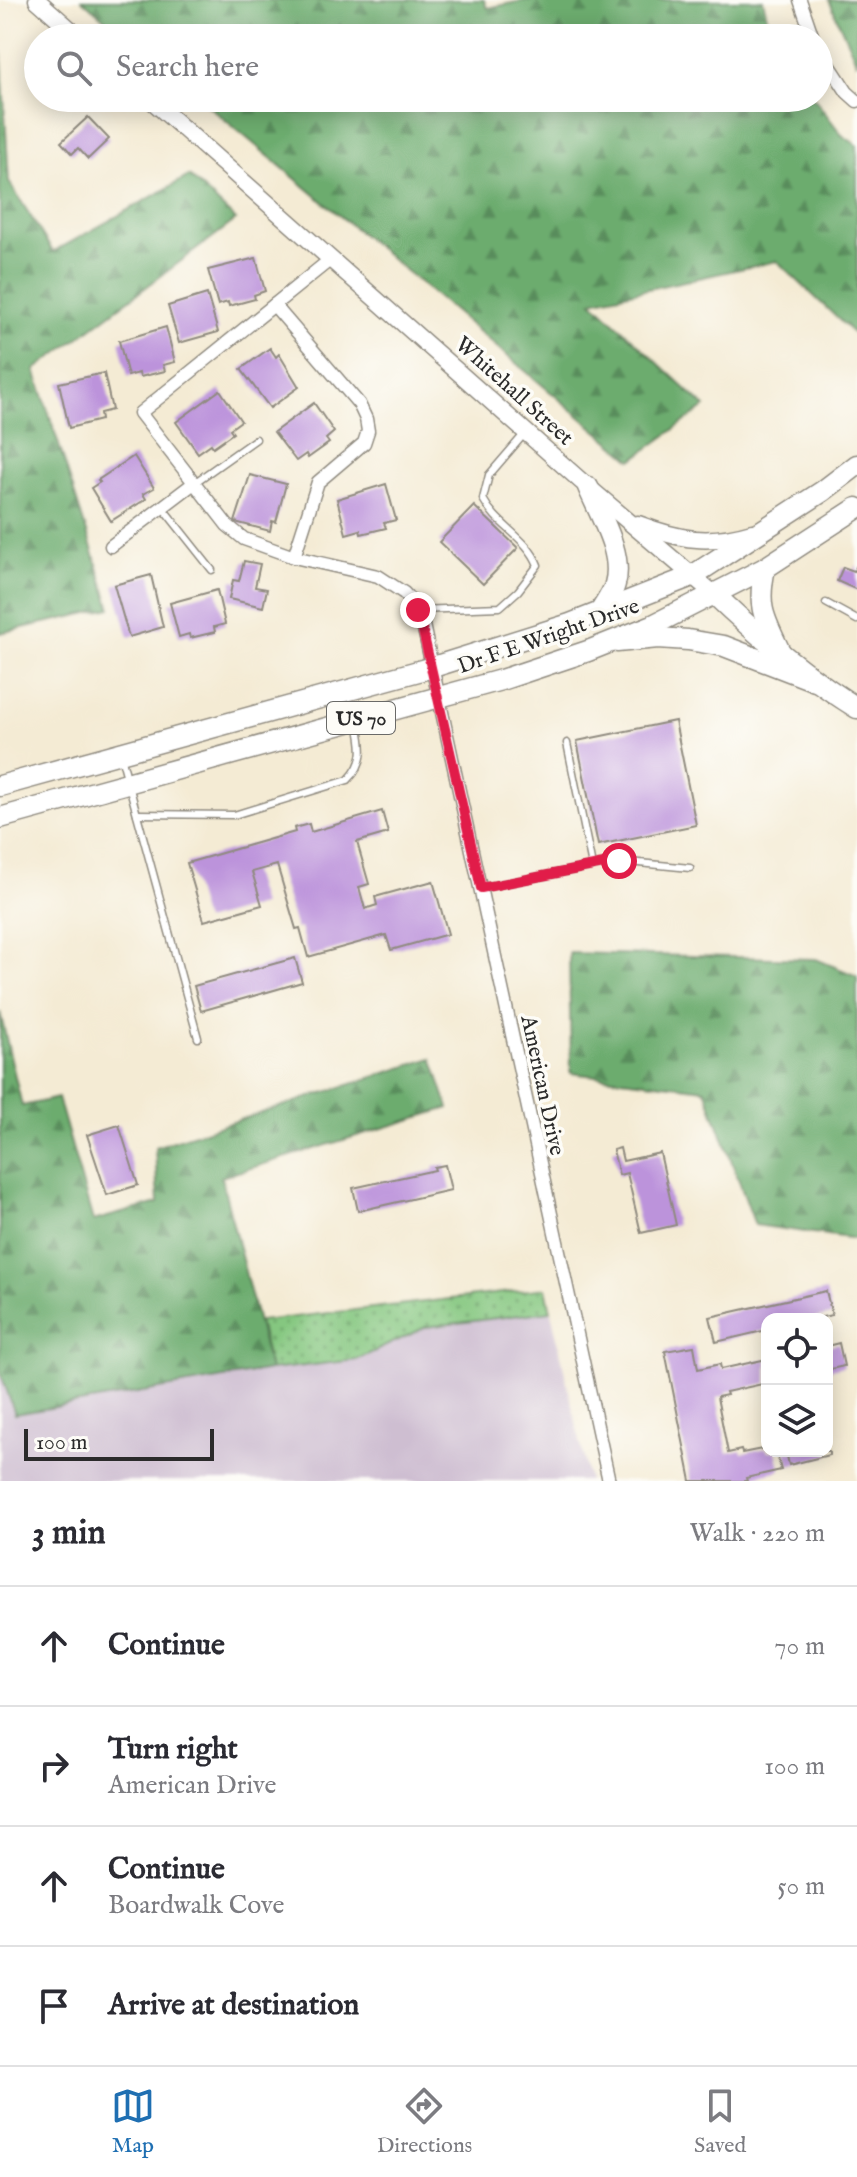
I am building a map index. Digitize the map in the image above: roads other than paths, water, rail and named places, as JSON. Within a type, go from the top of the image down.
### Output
[{"type":"main road","name":"US 70","points":[[0,786],[433,667],[600,612],[692,576],[823,491],[857,465]]},
{"type":"main road","points":[[588,487],[616,561],[615,586],[600,612]]},
{"type":"main road","name":"Dr F E Wright Drive","points":[[0,818],[501,680],[609,642],[653,625],[765,568],[857,508]]},
{"type":"main road","points":[[765,568],[760,606],[782,656]]},
{"type":"main road","name":"Whitehall Street","points":[[714,594],[782,656],[857,708]]},
{"type":"main road","points":[[609,642],[658,638],[724,646],[815,681]]},
{"type":"street","points":[[37,0],[64,24]]},
{"type":"street","points":[[800,0],[808,24]]},
{"type":"street","points":[[833,70],[857,101]]},
{"type":"street","name":"Whitehall Street","points":[[165,112],[588,487],[714,594]]},
{"type":"street","points":[[331,259],[140,413],[227,525],[244,539],[294,557],[378,576],[404,593],[418,610]]},
{"type":"street","points":[[274,305],[359,404],[368,431],[364,443],[318,482],[294,557]]},
{"type":"street","points":[[111,546],[194,483]]},
{"type":"street","points":[[626,519],[675,536],[708,541],[769,527]]},
{"type":"street","name":"American Drive","points":[[418,610],[433,667],[609,1481]]},
{"type":"lane","points":[[418,610],[500,607],[518,591],[538,565],[533,551],[491,514],[483,499],[489,475],[526,432]]},
{"type":"lane","points":[[194,483],[256,439]]},
{"type":"lane","points":[[162,507],[212,570]]},
{"type":"lane","points":[[826,603],[857,620]]},
{"type":"lane","points":[[137,814],[234,815],[348,780],[360,768],[364,747],[357,720]]},
{"type":"lane","points":[[567,743],[592,866]]},
{"type":"lane","points":[[120,753],[198,1038]]},
{"type":"lane","points":[[481,888],[619,861],[690,868]]}]
